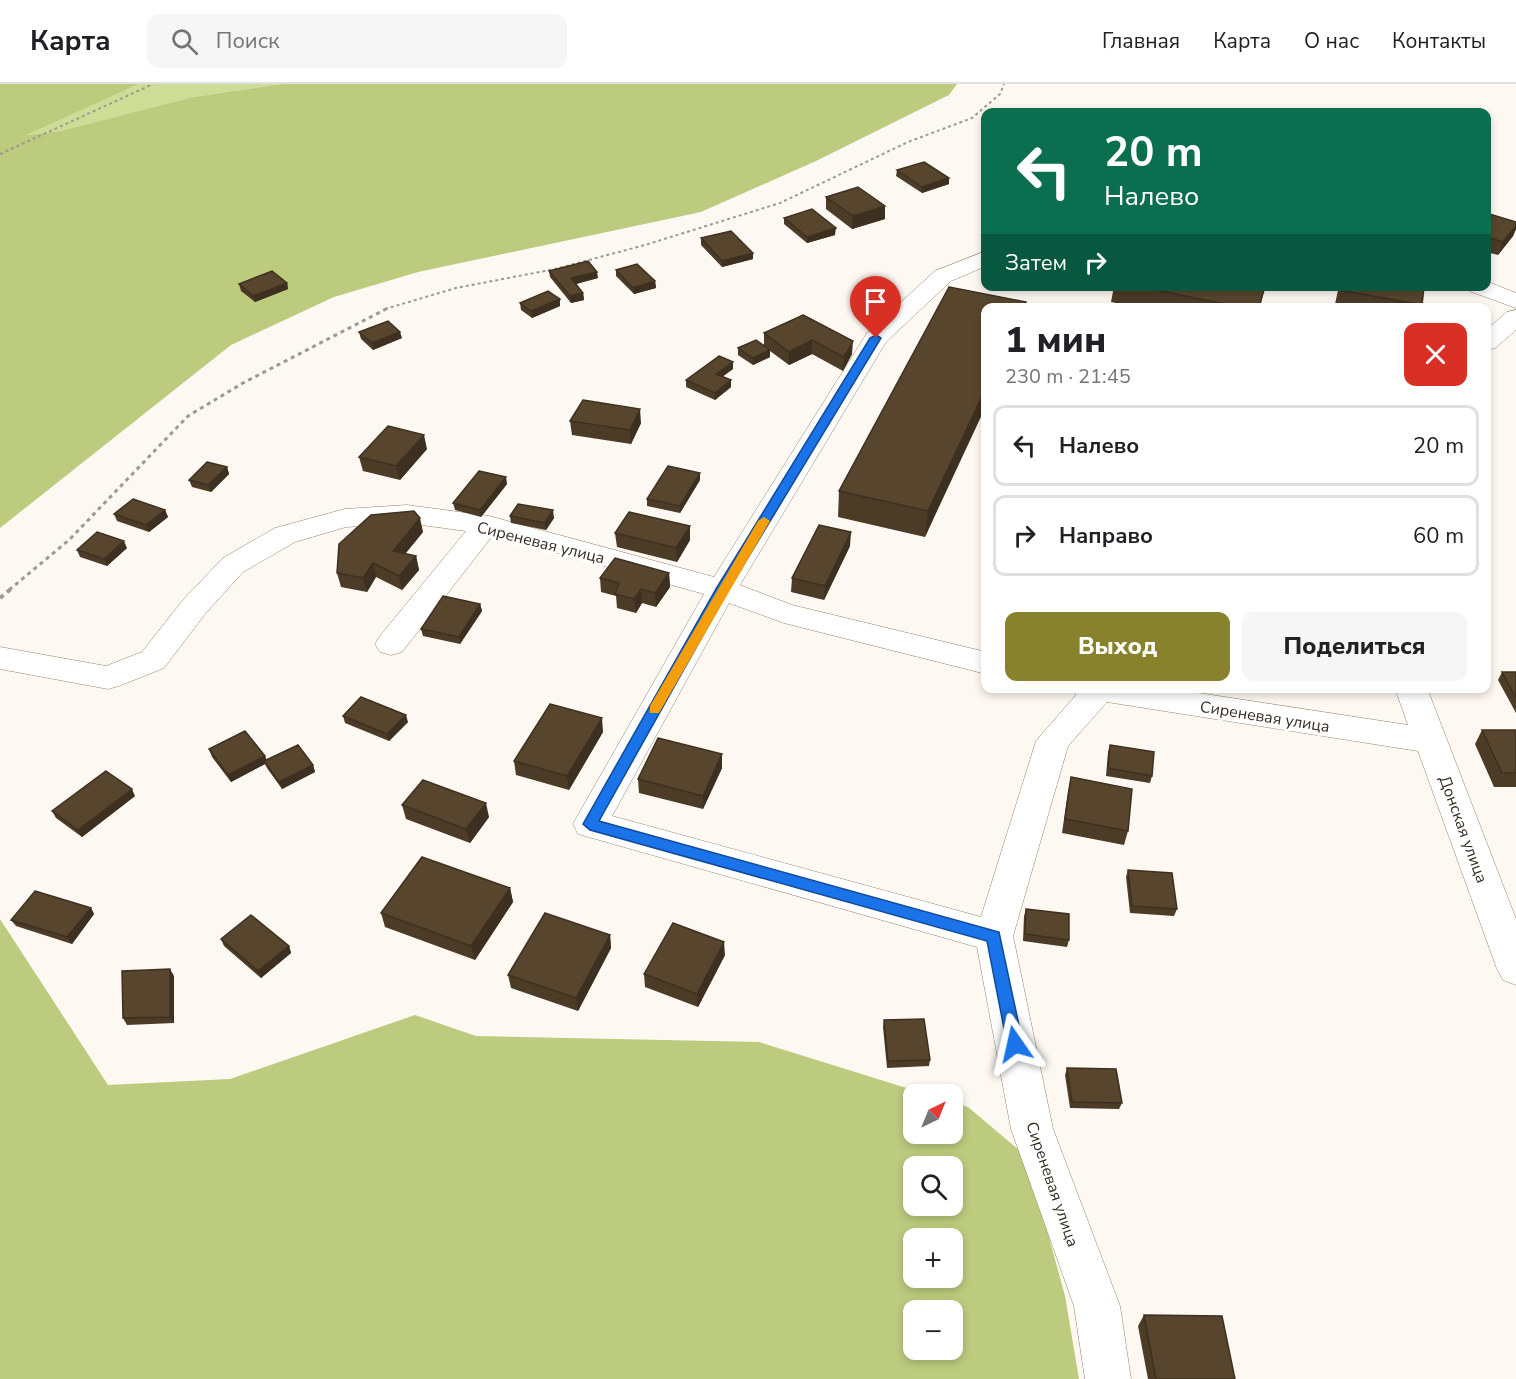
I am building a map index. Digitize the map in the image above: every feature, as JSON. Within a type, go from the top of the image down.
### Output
[{"type":"street","points":[[981,260],[943,276],[876,338],[722,589],[590,824],[994,936]]},
{"type":"street","points":[[1490,291],[1516,301]]},
{"type":"street","points":[[1491,339],[1516,317]]},
{"type":"street","name":"Сиреневая улица","points":[[0,658],[108,678],[153,660],[194,607],[233,565],[285,535],[345,518],[407,514],[485,526],[722,589],[784,613],[981,662]]},
{"type":"street","points":[[391,644],[485,526]]},
{"type":"street","name":"Сиреневая улица","points":[[1091,693],[1053,741],[994,936],[1032,1129],[1096,1306],[1108,1379]]},
{"type":"street","name":"Сиреневая улица","points":[[1113,693],[1432,741]]},
{"type":"street","name":"Донская улица","points":[[1413,693],[1516,969]]},
{"type":"path","points":[[0,154],[153,84]]},
{"type":"path","points":[[984,108],[1000,94],[1004,84]]},
{"type":"path","points":[[0,598],[69,540],[188,416],[243,383],[390,307],[456,288],[555,269],[645,245],[780,203],[908,142],[972,118],[981,110]]},
{"type":"green space","points":[[0,84],[139,84],[26,135],[60,131],[193,97],[282,84],[957,84],[949,95],[816,161],[701,212],[418,272],[334,297],[231,345],[0,528]]},
{"type":"green space","points":[[139,84],[282,84],[193,97],[60,131],[24,135]]},
{"type":"green space","points":[[0,919],[108,1085],[230,1079],[415,1015],[476,1036],[759,1042],[903,1087],[903,1144],[963,1144],[963,1105],[968,1107],[1027,1157],[1065,1296],[1079,1379],[0,1379]]},
{"type":"building","points":[[924,162],[949,178],[922,187],[897,170]]},
{"type":"building","points":[[858,187],[885,206],[853,216],[826,197]]},
{"type":"building","points":[[812,209],[836,228],[807,237],[784,218]]},
{"type":"building","points":[[1491,214],[1516,222],[1516,226],[1503,242],[1491,238]]},
{"type":"building","points":[[731,231],[753,253],[722,261],[701,238]]},
{"type":"building","points":[[588,261],[597,272],[571,278],[583,293],[570,296],[549,271]]},
{"type":"building","points":[[637,264],[655,281],[633,288],[616,270]]},
{"type":"building","points":[[272,271],[287,283],[253,296],[239,284]]},
{"type":"building","points":[[949,287],[1026,302],[981,303],[981,399],[928,511],[839,491]]},
{"type":"building","points":[[548,291],[560,299],[531,311],[520,303]]},
{"type":"building","points":[[1161,291],[1264,291],[1260,303],[1220,303]]},
{"type":"building","points":[[1345,291],[1423,291],[1422,303]]},
{"type":"building","points":[[803,315],[853,341],[844,357],[812,340],[789,352],[764,333]]},
{"type":"building","points":[[388,321],[400,332],[372,343],[359,332]]},
{"type":"building","points":[[756,340],[770,350],[753,358],[738,348]]},
{"type":"building","points":[[719,356],[733,362],[716,374],[731,380],[715,393],[686,380]]},
{"type":"building","points":[[583,400],[640,409],[630,430],[570,421]]},
{"type":"building","points":[[388,426],[424,435],[396,466],[359,457]]},
{"type":"building","points":[[207,462],[227,467],[208,485],[189,480]]},
{"type":"building","points":[[668,466],[700,473],[680,506],[647,499]]},
{"type":"building","points":[[479,471],[506,477],[480,510],[453,503]]},
{"type":"building","points":[[133,499],[165,510],[146,525],[114,514]]},
{"type":"building","points":[[518,504],[553,510],[545,523],[510,516]]},
{"type":"building","points":[[414,511],[420,518],[393,551],[416,556],[399,576],[373,563],[363,578],[337,573],[339,544],[371,515]]},
{"type":"building","points":[[629,512],[690,526],[676,548],[615,533]]},
{"type":"building","points":[[819,525],[851,532],[825,586],[792,578]]},
{"type":"building","points":[[97,532],[124,541],[104,559],[77,550]]},
{"type":"building","points":[[615,558],[669,573],[655,593],[641,589],[634,599],[615,594],[619,583],[600,578]]},
{"type":"building","points":[[443,596],[480,604],[459,637],[421,629]]},
{"type":"building","points":[[1502,672],[1516,672],[1516,698]]},
{"type":"building","points":[[361,697],[406,715],[387,734],[343,716]]},
{"type":"building","points":[[550,704],[602,718],[567,776],[514,761]]},
{"type":"building","points":[[1482,730],[1516,730],[1516,773],[1502,773]]},
{"type":"building","points":[[245,731],[265,756],[228,775],[209,749]]},
{"type":"building","points":[[658,738],[722,754],[703,796],[638,779]]},
{"type":"building","points":[[298,745],[313,765],[279,782],[264,761]]},
{"type":"building","points":[[1110,745],[1154,752],[1152,776],[1108,768]]},
{"type":"building","points":[[106,771],[132,789],[78,830],[52,811]]},
{"type":"building","points":[[1071,777],[1132,789],[1128,831],[1065,819]]},
{"type":"building","points":[[423,780],[486,803],[466,829],[402,805]]},
{"type":"building","points":[[422,857],[510,888],[471,946],[381,913]]},
{"type":"building","points":[[1128,870],[1172,873],[1177,909],[1132,906]]},
{"type":"building","points":[[35,891],[91,908],[67,937],[11,920]]},
{"type":"building","points":[[1026,909],[1069,914],[1069,940],[1025,934]]},
{"type":"building","points":[[545,913],[610,935],[576,998],[508,975]]},
{"type":"building","points":[[251,915],[289,946],[258,971],[221,939]]},
{"type":"building","points":[[673,923],[724,942],[697,994],[644,974]]},
{"type":"building","points":[[170,969],[170,1017],[123,1018],[122,971]]},
{"type":"building","points":[[924,1019],[930,1060],[888,1061],[884,1020]]},
{"type":"building","points":[[1067,1068],[1116,1069],[1122,1103],[1072,1102]]},
{"type":"building","points":[[1144,1315],[1222,1316],[1235,1379],[1156,1379]]},
{"type":"slow traffic","points":[[655,710],[722,589],[764,521]]},
{"type":"route","points":[[876,338],[722,589],[590,824],[994,936],[1015,1044]]}]
